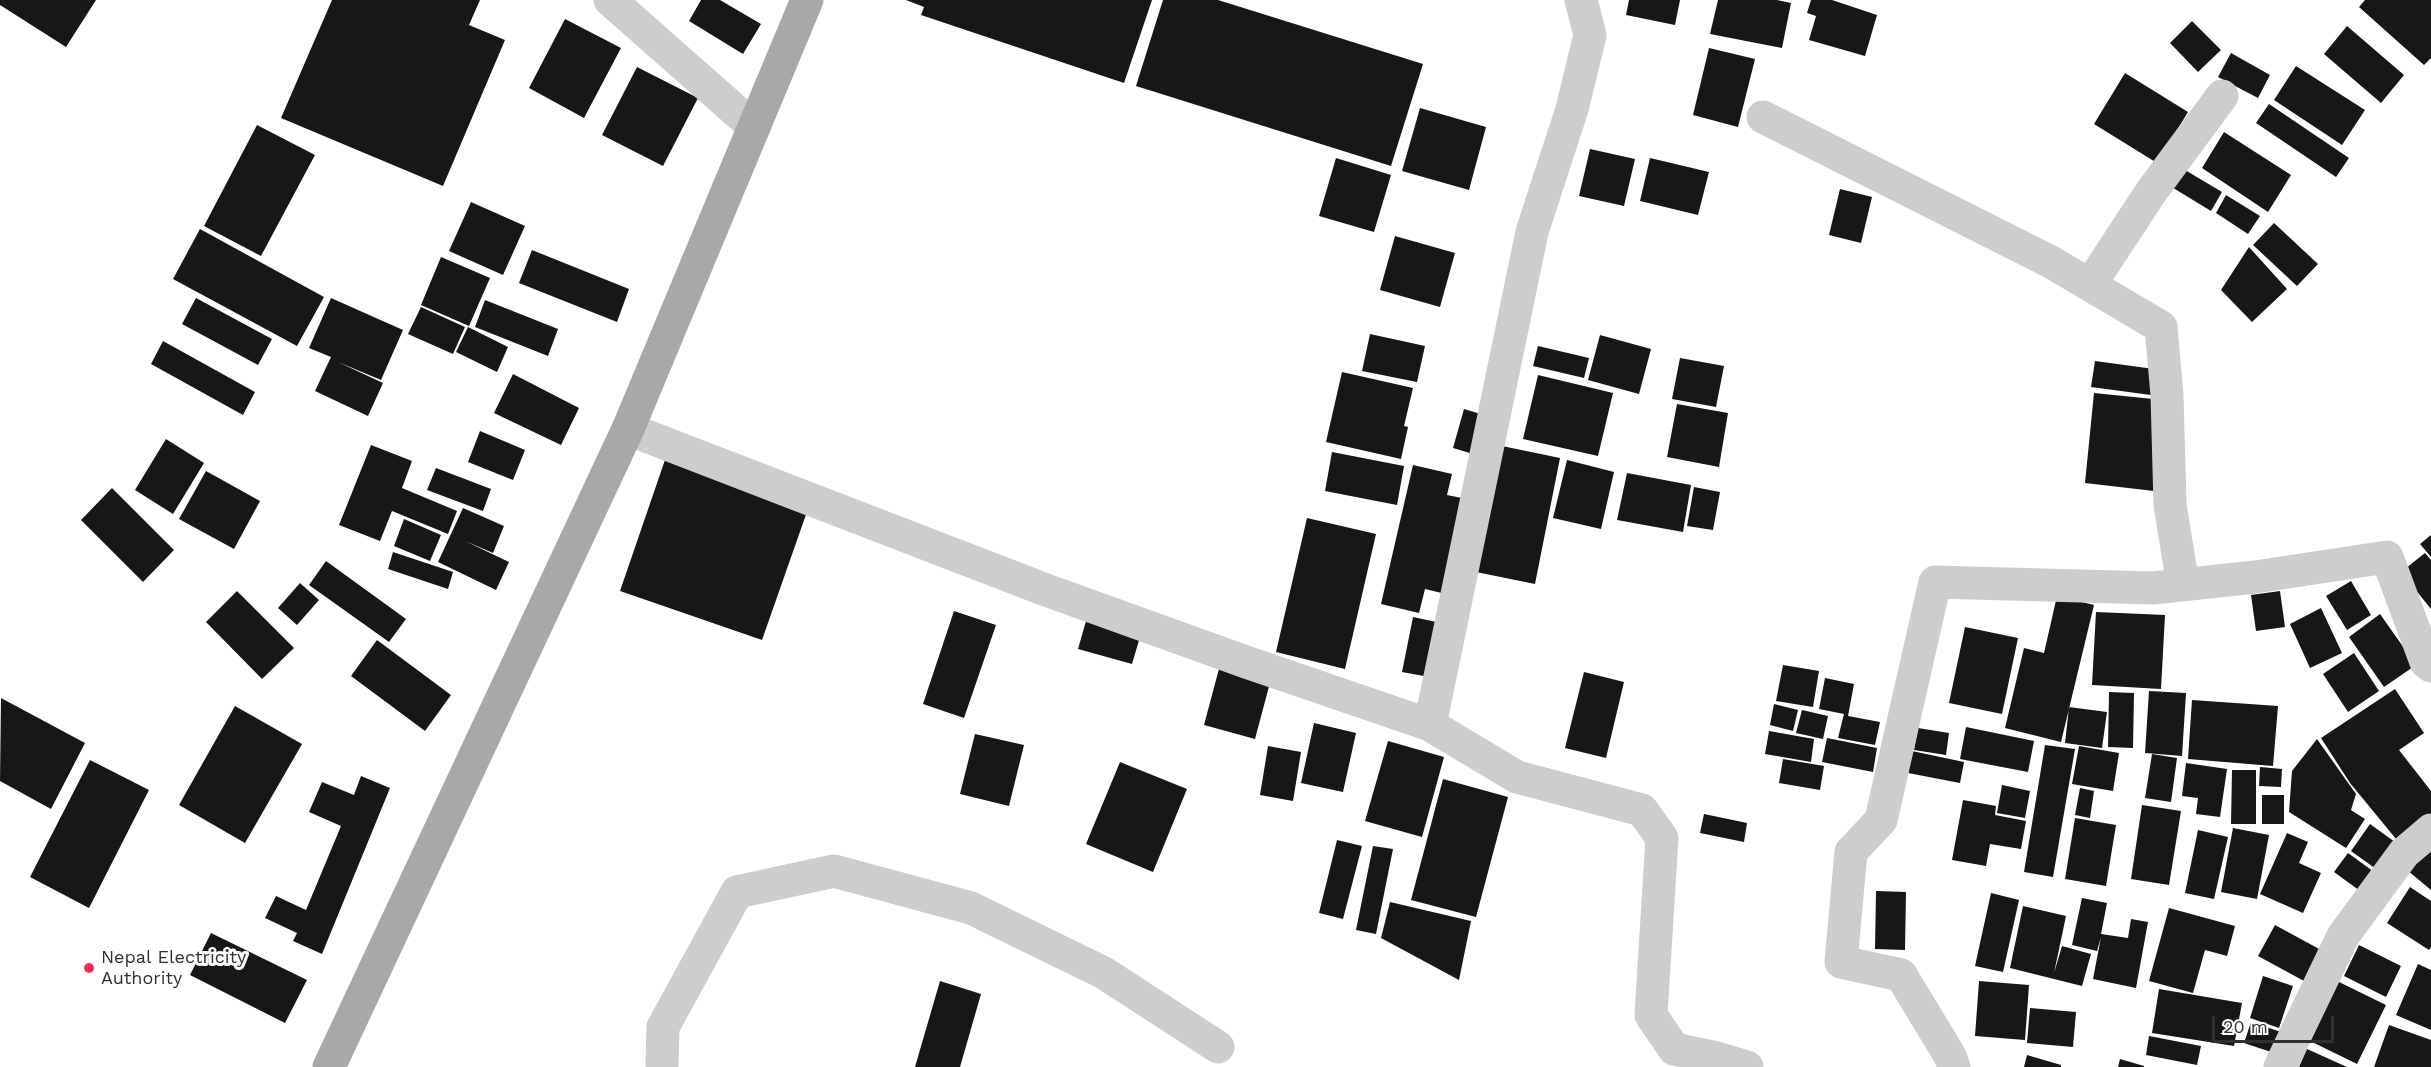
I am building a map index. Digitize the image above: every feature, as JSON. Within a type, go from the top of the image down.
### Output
[{"type":"main road","points":[[329,1067],[628,429],[807,0]]},
{"type":"street","points":[[610,0],[754,127]]},
{"type":"street","points":[[1430,725],[1532,232],[1572,109],[1590,35],[1581,0]]},
{"type":"street","points":[[2090,285],[2151,192],[2223,96]]},
{"type":"street","points":[[1763,117],[2051,262],[2161,327],[2167,395],[2170,505],[2183,585]]},
{"type":"street","points":[[628,429],[1046,590],[1430,725],[1517,777],[1642,810],[1662,838],[1651,1016],[1674,1049],[1747,1067]]},
{"type":"street","points":[[1954,1067],[1950,1056],[1901,975],[1841,962],[1851,852],[1881,820],[1935,582],[2153,588],[2255,577],[2387,557],[2426,662],[2431,666]]},
{"type":"street","points":[[2280,1067],[2343,936],[2404,853],[2431,830]]},
{"type":"street","points":[[662,1067],[663,1027],[737,892],[834,871],[971,908],[1104,973],[1218,1047]]},
{"type":"building","points":[[0,0],[96,0],[66,47],[0,5]]},
{"type":"building","points":[[332,0],[480,0],[469,25],[505,40],[443,186],[281,118]]},
{"type":"building","points":[[701,0],[720,0],[761,24],[743,54],[689,21]]},
{"type":"building","points":[[906,0],[1152,0],[1124,83],[921,15],[924,7]]},
{"type":"building","points":[[1163,0],[1218,0],[1423,64],[1391,166],[1136,86]]},
{"type":"building","points":[[1629,0],[1680,0],[1675,25],[1626,15]]},
{"type":"building","points":[[1718,0],[1777,0],[1791,3],[1782,48],[1710,34]]},
{"type":"building","points":[[1811,0],[1832,0],[1877,15],[1865,56],[1809,40],[1816,16],[1807,13]]},
{"type":"building","points":[[2365,0],[2431,0],[2431,58],[2424,65],[2359,7]]},
{"type":"building","points":[[565,19],[621,48],[584,118],[529,88]]},
{"type":"building","points":[[2192,21],[2221,50],[2198,72],[2170,43]]},
{"type":"building","points":[[2347,26],[2404,75],[2381,103],[2324,54]]},
{"type":"building","points":[[1709,48],[1755,59],[1738,127],[1693,115]]},
{"type":"building","points":[[2231,53],[2270,75],[2258,98],[2218,77]]},
{"type":"building","points":[[2296,66],[2365,110],[2342,145],[2274,100]]},
{"type":"building","points":[[637,67],[698,98],[663,166],[602,135]]},
{"type":"building","points":[[2125,73],[2188,112],[2157,163],[2094,124]]},
{"type":"building","points":[[2269,104],[2349,158],[2336,177],[2256,123]]},
{"type":"building","points":[[1420,108],[1486,127],[1469,190],[1402,171]]},
{"type":"building","points":[[257,125],[315,155],[261,256],[204,226]]},
{"type":"building","points":[[2224,132],[2291,175],[2268,212],[2202,168]]},
{"type":"building","points":[[1590,149],[1635,159],[1624,206],[1579,196]]},
{"type":"building","points":[[1336,158],[1391,175],[1374,232],[1319,216]]},
{"type":"building","points":[[1650,158],[1709,172],[1698,215],[1640,201]]},
{"type":"building","points":[[2180,167],[2222,192],[2211,211],[2170,186]]},
{"type":"building","points":[[1840,189],[1872,197],[1861,243],[1829,235]]},
{"type":"building","points":[[2226,195],[2260,216],[2248,234],[2216,213]]},
{"type":"building","points":[[471,202],[525,226],[503,275],[449,251]]},
{"type":"building","points":[[2274,223],[2318,264],[2297,286],[2253,245]]},
{"type":"building","points":[[200,229],[324,297],[297,346],[173,279]]},
{"type":"building","points":[[1395,236],[1455,253],[1440,307],[1380,290]]},
{"type":"building","points":[[2249,247],[2287,289],[2252,322],[2221,290]]},
{"type":"building","points":[[532,250],[629,289],[617,322],[519,283]]},
{"type":"building","points":[[441,257],[490,278],[469,326],[421,305]]},
{"type":"building","points":[[196,298],[272,339],[258,365],[182,324]]},
{"type":"building","points":[[331,298],[403,330],[381,380],[338,362],[383,383],[368,416],[315,391],[331,357],[309,348]]},
{"type":"building","points":[[485,300],[558,329],[548,356],[475,327]]},
{"type":"building","points":[[421,307],[465,327],[453,354],[408,334]]},
{"type":"building","points":[[468,327],[508,347],[497,372],[456,352]]},
{"type":"building","points":[[1370,334],[1425,346],[1417,382],[1362,371]]},
{"type":"building","points":[[1600,335],[1651,349],[1639,394],[1588,380]]},
{"type":"building","points":[[163,341],[255,392],[243,415],[151,364]]},
{"type":"building","points":[[1538,346],[1589,358],[1584,378],[1533,366]]},
{"type":"building","points":[[1680,358],[1724,366],[1716,407],[1672,399]]},
{"type":"building","points":[[2095,361],[2154,369],[2151,395],[2091,387]]},
{"type":"building","points":[[1342,372],[1413,388],[1404,426],[1408,427],[1401,459],[1326,442]]},
{"type":"building","points":[[513,374],[579,408],[561,445],[494,413]]},
{"type":"building","points":[[1538,375],[1613,393],[1598,456],[1523,439]]},
{"type":"building","points":[[2094,393],[2163,400],[2154,491],[2085,483]]},
{"type":"building","points":[[1677,404],[1728,413],[1719,467],[1667,457]]},
{"type":"building","points":[[1464,409],[1484,415],[1473,454],[1453,448]]},
{"type":"building","points":[[480,431],[525,450],[513,480],[468,462]]},
{"type":"building","points":[[166,439],[204,463],[173,514],[135,490]]},
{"type":"building","points":[[371,445],[412,461],[402,488],[457,511],[448,534],[392,511],[380,541],[339,525]]},
{"type":"building","points":[[1502,446],[1560,458],[1535,584],[1476,572]]},
{"type":"building","points":[[1332,452],[1404,466],[1397,505],[1325,491]]},
{"type":"building","points":[[666,457],[809,506],[762,640],[620,591]]},
{"type":"building","points":[[1567,460],[1614,472],[1601,529],[1553,518]]},
{"type":"building","points":[[1413,465],[1452,474],[1447,495],[1472,500],[1450,595],[1425,589],[1419,613],[1381,604]]},
{"type":"building","points":[[436,468],[491,489],[483,511],[427,490]]},
{"type":"building","points":[[206,471],[260,501],[234,549],[179,519]]},
{"type":"building","points":[[1627,473],[1691,485],[1683,532],[1617,520]]},
{"type":"building","points":[[1694,487],[1720,492],[1713,530],[1687,526]]},
{"type":"building","points":[[112,488],[174,550],[143,582],[81,520]]},
{"type":"building","points":[[463,508],[504,526],[493,553],[465,541],[509,562],[496,590],[438,562]]},
{"type":"building","points":[[1307,518],[1376,534],[1345,669],[1276,652]]},
{"type":"building","points":[[404,519],[441,535],[430,561],[394,546]]},
{"type":"building","points":[[2431,535],[2431,557],[2420,544]]},
{"type":"building","points":[[393,552],[453,572],[448,589],[388,569]]},
{"type":"building","points":[[2425,553],[2431,560],[2431,609],[2401,572]]},
{"type":"building","points":[[326,561],[406,619],[389,642],[309,585]]},
{"type":"building","points":[[2351,581],[2371,615],[2347,630],[2326,596]]},
{"type":"building","points":[[300,583],[319,600],[297,625],[278,608]]},
{"type":"building","points":[[237,591],[294,648],[262,679],[206,622]]},
{"type":"building","points":[[2280,591],[2285,627],[2256,631],[2251,595]]},
{"type":"building","points":[[2057,596],[2094,605],[2061,742],[2005,728],[2024,648],[2044,653]]},
{"type":"building","points":[[2321,608],[2342,653],[2310,668],[2290,624]]},
{"type":"building","points":[[954,611],[996,625],[964,718],[923,704]]},
{"type":"building","points":[[2096,612],[2165,615],[2161,689],[2092,685]]},
{"type":"building","points":[[2380,614],[2416,665],[2384,687],[2349,637]]},
{"type":"building","points":[[1413,617],[1441,623],[1429,677],[1402,672]]},
{"type":"building","points":[[1086,621],[1140,637],[1132,664],[1078,649]]},
{"type":"building","points":[[1965,627],[2018,638],[2002,714],[1949,703]]},
{"type":"building","points":[[377,640],[451,695],[425,731],[351,676]]},
{"type":"building","points":[[2354,653],[2379,691],[2348,712],[2323,674]]},
{"type":"building","points":[[1220,665],[1271,679],[1255,739],[1204,725]]},
{"type":"building","points":[[1783,665],[1819,671],[1813,707],[1776,701]]},
{"type":"building","points":[[1584,672],[1624,682],[1606,758],[1565,748]]},
{"type":"building","points":[[1825,678],[1854,684],[1848,716],[1880,722],[1875,745],[1838,738],[1844,714],[1819,709]]},
{"type":"building","points":[[2395,689],[2424,733],[2399,750],[2431,791],[2431,822],[2401,845],[2350,783],[2321,738]]},
{"type":"building","points":[[2149,691],[2186,693],[2182,756],[2145,753]]},
{"type":"building","points":[[2109,692],[2134,693],[2133,748],[2108,747]]},
{"type":"building","points":[[1,698],[85,743],[51,809],[0,781]]},
{"type":"building","points":[[2192,700],[2278,706],[2273,766],[2188,759]]},
{"type":"building","points":[[1774,704],[1798,710],[1793,731],[1770,725]]},
{"type":"building","points":[[235,706],[302,744],[245,843],[179,805]]},
{"type":"building","points":[[2069,707],[2107,712],[2102,748],[2065,743]]},
{"type":"building","points":[[1802,710],[1828,716],[1823,739],[1796,733]]},
{"type":"building","points":[[1314,723],[1356,733],[1343,792],[1301,783]]},
{"type":"building","points":[[1966,727],[2034,741],[2028,772],[1960,759]]},
{"type":"building","points":[[1918,728],[1949,733],[1946,755],[1914,750]]},
{"type":"building","points":[[1769,731],[1814,739],[1811,762],[1765,754]]},
{"type":"building","points":[[975,734],[1024,745],[1009,806],[960,794]]},
{"type":"building","points":[[1827,738],[1877,748],[1873,772],[1822,762]]},
{"type":"building","points":[[2317,739],[2356,794],[2351,810],[2365,819],[2346,848],[2289,812],[2292,771]]},
{"type":"building","points":[[1388,741],[1444,757],[1422,837],[1365,821]]},
{"type":"building","points":[[2045,745],[2075,749],[2053,877],[2024,872]]},
{"type":"building","points":[[1268,746],[1301,752],[1293,801],[1260,795]]},
{"type":"building","points":[[2079,746],[2119,753],[2113,791],[2072,784]]},
{"type":"building","points":[[1912,751],[1964,762],[1960,783],[1908,773]]},
{"type":"building","points":[[2152,754],[2177,758],[2171,802],[2145,798]]},
{"type":"building","points":[[1783,759],[1824,766],[1820,790],[1779,783]]},
{"type":"building","points":[[90,760],[149,790],[89,908],[30,877]]},
{"type":"building","points":[[1120,762],[1187,789],[1153,872],[1086,844]]},
{"type":"building","points":[[2186,763],[2227,769],[2220,817],[2196,814],[2198,798],[2182,796]]},
{"type":"building","points":[[2260,767],[2282,769],[2281,787],[2259,786]]},
{"type":"building","points":[[2232,770],[2256,770],[2256,824],[2231,824]]},
{"type":"building","points":[[361,776],[390,788],[322,954],[293,941],[297,933],[265,918],[276,896],[306,910],[341,826],[309,812],[322,782],[354,795]]},
{"type":"building","points":[[1443,779],[1508,797],[1476,917],[1411,900]]},
{"type":"building","points":[[2002,785],[2030,791],[2025,818],[1997,813]]},
{"type":"building","points":[[2080,788],[2094,791],[2090,818],[2075,815]]},
{"type":"building","points":[[2262,795],[2284,795],[2284,824],[2262,824]]},
{"type":"building","points":[[1963,800],[1996,806],[1995,815],[2026,821],[2021,849],[1990,844],[1986,866],[1952,860]]},
{"type":"building","points":[[2142,805],[2181,811],[2169,885],[2131,879]]},
{"type":"building","points":[[1704,814],[1747,823],[1744,842],[1700,833]]},
{"type":"building","points":[[2075,818],[2116,825],[2106,886],[2065,879]]},
{"type":"building","points":[[2370,824],[2395,842],[2376,869],[2351,851]]},
{"type":"building","points":[[2233,828],[2269,835],[2257,899],[2221,892]]},
{"type":"building","points":[[2198,830],[2228,837],[2214,899],[2185,893]]},
{"type":"building","points":[[2287,833],[2308,842],[2299,863],[2321,873],[2303,913],[2260,894]]},
{"type":"building","points":[[1337,840],[1362,846],[1343,919],[1319,913]]},
{"type":"building","points":[[1373,846],[1393,849],[1376,934],[1356,930]]},
{"type":"building","points":[[2431,848],[2431,890],[2407,870]]},
{"type":"building","points":[[2348,853],[2381,877],[2367,896],[2334,872]]},
{"type":"building","points":[[2410,887],[2431,901],[2431,947],[2429,950],[2387,923]]},
{"type":"building","points":[[1876,891],[1906,892],[1905,950],[1875,949]]},
{"type":"building","points":[[1991,893],[2019,900],[2003,972],[1975,966]]},
{"type":"building","points":[[2082,898],[2107,903],[2101,934],[2128,938],[2131,919],[2148,922],[2136,988],[2093,979],[2101,937],[2097,951],[2072,945]]},
{"type":"building","points":[[1390,902],[1471,921],[1459,980],[1381,938]]},
{"type":"building","points":[[2023,906],[2066,916],[2054,973],[2062,946],[2091,954],[2082,986],[2010,968]]},
{"type":"building","points":[[2169,908],[2235,926],[2227,956],[2205,950],[2193,993],[2149,981]]},
{"type":"building","points":[[2275,925],[2321,950],[2304,981],[2258,956]]},
{"type":"building","points":[[211,933],[307,980],[285,1023],[190,975]]},
{"type":"building","points":[[2359,945],[2401,966],[2386,997],[2344,976]]},
{"type":"building","points":[[2418,964],[2431,970],[2431,1030],[2396,1015]]},
{"type":"building","points":[[2263,976],[2293,986],[2279,1028],[2250,1018]]},
{"type":"building","points":[[940,981],[981,994],[960,1067],[915,1067]]},
{"type":"building","points":[[1979,981],[2029,985],[2025,1040],[1975,1036]]},
{"type":"building","points":[[2337,981],[2386,1005],[2357,1064],[2308,1040]]},
{"type":"building","points":[[2159,989],[2242,1003],[2234,1046],[2152,1033]]},
{"type":"building","points":[[2030,1008],[2076,1012],[2073,1047],[2027,1043]]},
{"type":"building","points":[[2251,1022],[2284,1033],[2277,1054],[2244,1043]]},
{"type":"building","points":[[2389,1025],[2431,1040],[2431,1067],[2374,1067]]},
{"type":"building","points":[[2149,1036],[2201,1046],[2197,1065],[2146,1055]]},
{"type":"building","points":[[2307,1049],[2347,1067],[2299,1067]]},
{"type":"building","points":[[2027,1055],[2061,1065],[2061,1067],[2024,1067]]},
{"type":"building","points":[[2120,1059],[2144,1066],[2144,1067],[2118,1067]]},
{"type":"place","name":"Nepal Electricity Authority","points":[[89,968]]}]
